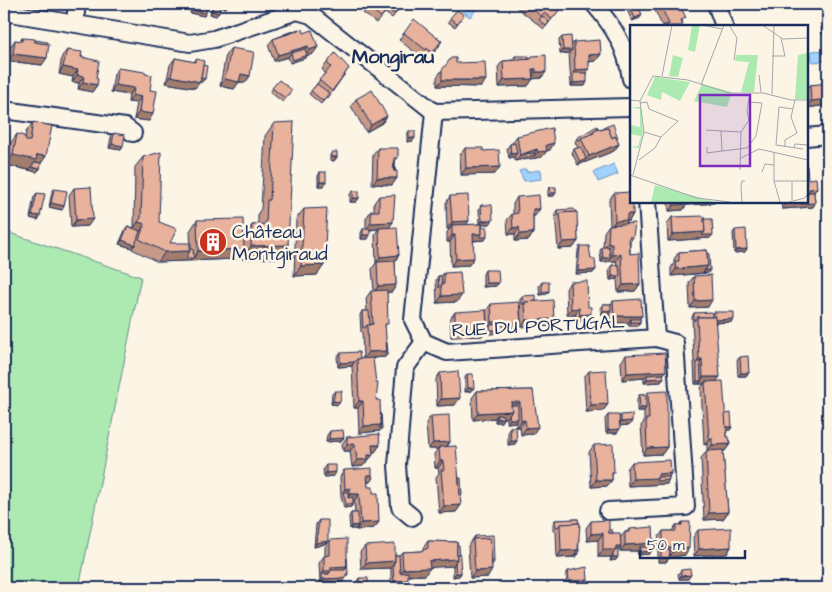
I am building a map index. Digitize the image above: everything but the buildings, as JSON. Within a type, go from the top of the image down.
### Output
[{"type":"street","points":[[73,4],[76,23]]},
{"type":"street","points":[[594,4],[611,23],[621,41],[630,73]]},
{"type":"street","points":[[716,4],[724,25]]},
{"type":"street","points":[[4,12],[190,43],[214,39],[297,12],[310,15],[434,112],[630,107]]},
{"type":"street","points":[[4,110],[125,127],[133,132]]},
{"type":"street","name":"RUE DU PORTUGAL","points":[[434,112],[413,320],[424,342],[447,352],[656,338],[676,343],[686,507],[608,511]]},
{"type":"street","points":[[807,137],[828,135]]},
{"type":"street","points":[[647,202],[656,338]]},
{"type":"street","name":"RUE DU PORTUGAL","points":[[412,517],[400,507],[397,465],[405,368],[424,342]]},
{"type":"green space","points":[[4,231],[141,277],[79,588],[4,588]]},
{"type":"water","points":[[470,4],[481,4],[470,17],[463,12]]},
{"type":"water","points":[[828,50],[828,61],[812,62],[811,51]]},
{"type":"water","points":[[614,164],[618,174],[598,182],[594,172]]},
{"type":"water","points":[[526,169],[526,172],[541,170],[542,179],[524,181],[519,171]]},
{"type":"place","name":"Château Montgiraud","points":[[213,242]]},
{"type":"district","name":"Mongirau","points":[[393,56]]}]
